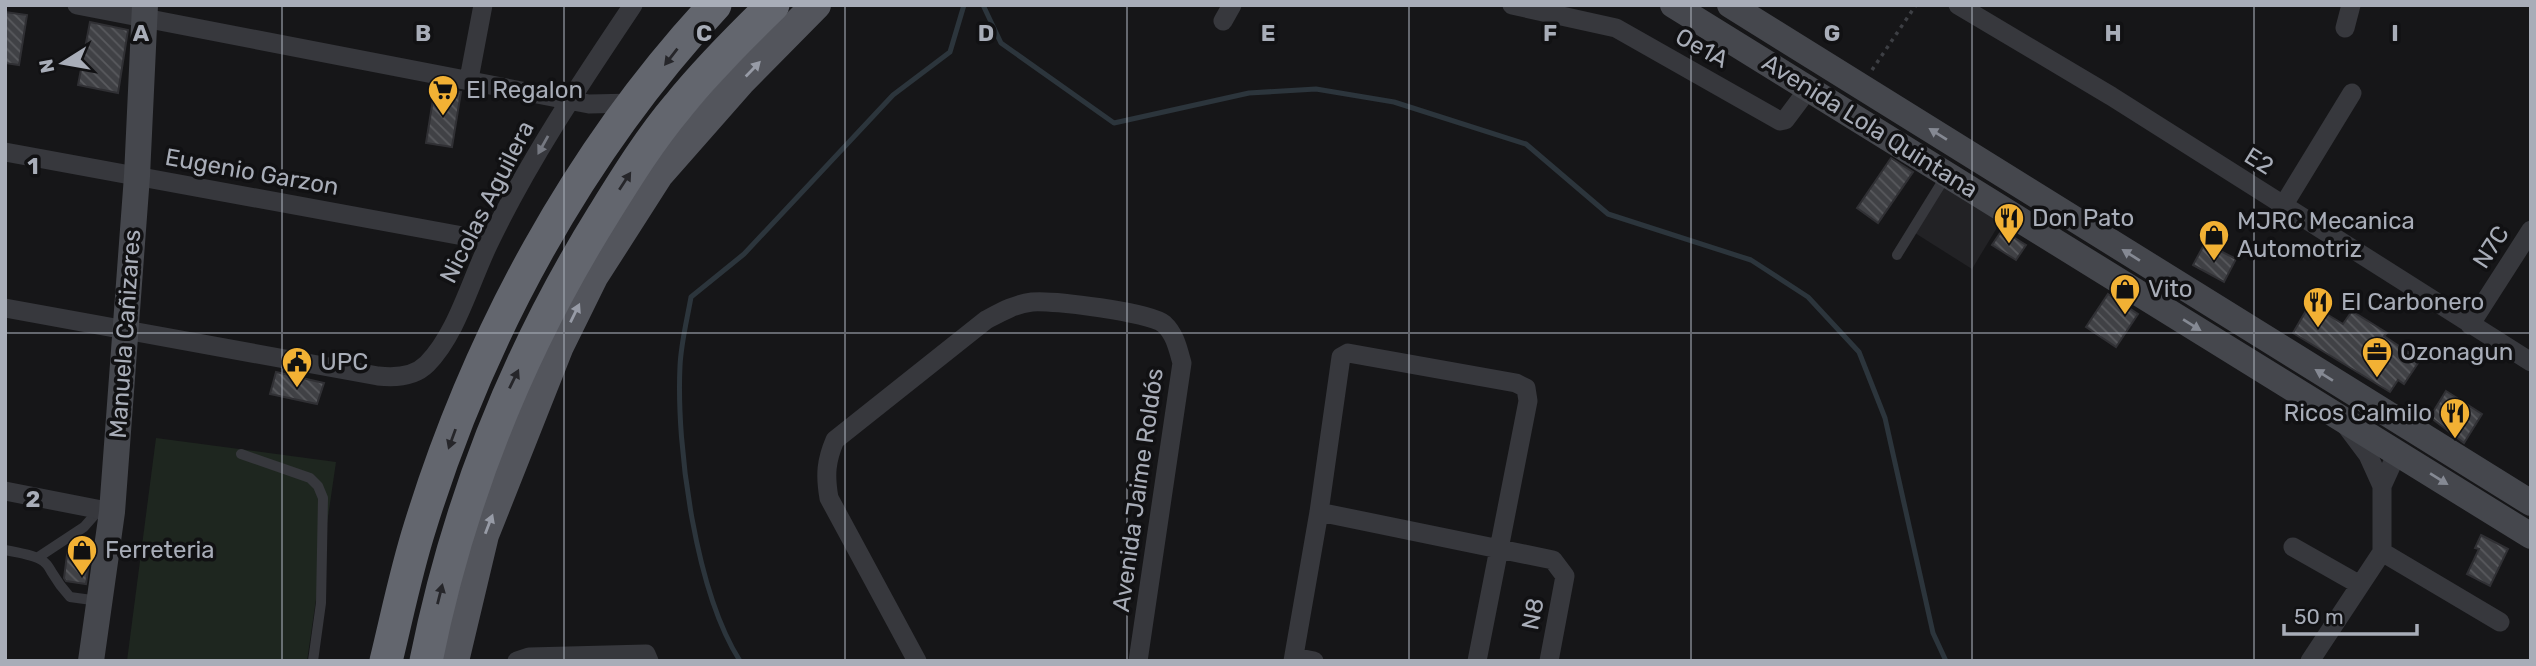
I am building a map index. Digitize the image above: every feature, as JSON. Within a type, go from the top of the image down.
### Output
[{"type":"highway","points":[[386,661],[419,527],[456,426],[506,308],[599,150],[715,5]]},
{"type":"highway","points":[[426,661],[440,591],[488,441],[512,384],[572,265],[626,177],[677,106],[772,5]]},
{"type":"main road","points":[[454,661],[484,536],[559,346],[593,277],[659,174],[740,82],[816,5]]},
{"type":"main road","name":"Avenida Lola Quintana","points":[[1673,5],[2531,536]]},
{"type":"main road","name":"Avenida Lola Quintana","points":[[1730,5],[2531,503]]},
{"type":"main road","name":"Manuela Cañizares","points":[[91,661],[124,331],[137,176],[146,12]]},
{"type":"street","points":[[77,5],[146,12],[568,100],[635,103]]},
{"type":"street","points":[[470,79],[484,5]]},
{"type":"street","name":"Nicolas Aguilera","points":[[124,331],[386,377],[414,373],[436,355],[466,297],[490,241],[568,100],[633,5]]},
{"type":"street","name":"Oe1A","points":[[1513,5],[1616,28],[1780,121],[1785,120],[1809,88]]},
{"type":"street","name":"E2","points":[[1958,5],[2111,96],[2531,362]]},
{"type":"street","points":[[2345,28],[2351,5]]},
{"type":"street","points":[[2283,206],[2352,93]]},
{"type":"street","name":"Eugenio Garzon","points":[[5,152],[490,241]]},
{"type":"street","name":"N7C","points":[[2470,325],[2531,230]]},
{"type":"street","name":"Avenida Jaime Roldós","points":[[917,661],[829,498],[825,474],[828,458],[835,440],[986,320],[1009,307],[1033,302],[1148,314],[1164,324],[1175,339],[1182,363],[1138,661]]},
{"type":"street","points":[[5,308],[124,331]]},
{"type":"street","points":[[1314,661],[1294,659],[1319,512],[1340,357],[1357,353],[1516,383],[1526,388],[1528,401],[1476,661]]},
{"type":"street","points":[[2316,659],[2382,552],[2382,486],[2368,455],[2340,416]]},
{"type":"street","points":[[2382,486],[2397,453]]},
{"type":"street","points":[[5,491],[106,511]]},
{"type":"street","points":[[1319,512],[1499,547]]},
{"type":"street","name":"N8","points":[[1499,547],[1553,560],[1565,576],[1549,661]]},
{"type":"street","points":[[2293,547],[2360,585]]},
{"type":"street","points":[[2382,552],[2500,622]]},
{"type":"street","points":[[517,661],[529,657],[647,657]]},
{"type":"lane","points":[[1897,255],[1947,174]]},
{"type":"lane","points":[[241,454],[310,478],[318,486],[323,498],[321,603],[313,661]]},
{"type":"lane","points":[[40,556],[106,511]]},
{"type":"lane","points":[[5,550],[40,556],[54,570],[59,585],[70,597],[99,601]]},
{"type":"path","points":[[1861,86],[1916,5]]},
{"type":"shaded area","points":[[1944,185],[2001,221],[1972,269],[1915,233]]},
{"type":"shaded area","points":[[156,438],[336,462],[307,661],[127,661]]},
{"type":"building","points":[[5,12],[27,15],[19,65],[5,63]]},
{"type":"building","points":[[90,22],[128,30],[118,93],[78,85]]},
{"type":"building","name":"El Regalon","points":[[435,87],[461,92],[452,147],[426,143]]},
{"type":"building","points":[[1891,158],[1913,172],[1878,223],[1857,208]]},
{"type":"building","name":"Don Pato","points":[[2002,230],[2026,245],[2016,260],[1992,245]]},
{"type":"building","name":"MJRC Mecanica Automotriz","points":[[2205,243],[2236,259],[2224,282],[2193,265]]},
{"type":"building","points":[[2108,294],[2138,314],[2116,347],[2086,327]]},
{"type":"building","points":[[2310,304],[2343,324],[2352,311],[2387,333],[2384,336],[2420,360],[2404,384],[2398,380],[2390,392],[2293,333]]},
{"type":"building","name":"UPC","points":[[276,372],[324,383],[317,404],[270,394]]},
{"type":"building","points":[[2446,391],[2482,414],[2464,443],[2430,417]]},
{"type":"building","points":[[2481,535],[2508,549],[2490,586],[2467,574],[2479,549],[2475,548]]},
{"type":"building","points":[[68,547],[91,549],[86,584],[66,581],[64,578]]},
{"type":"waterway","points":[[740,661],[725,632],[712,597],[692,518],[686,477],[680,366],[691,297],[744,254],[893,95],[950,52],[964,5]]},
{"type":"waterway","points":[[983,5],[1001,43],[1114,123],[1249,93],[1316,89],[1394,102],[1526,144],[1608,214],[1751,260],[1808,297],[1859,352],[1885,418],[1933,633],[1946,661]]},
{"type":"place","name":"El Regalon","points":[[443,117]]},
{"type":"place","name":"Don Pato","points":[[2009,245]]},
{"type":"place","name":"MJRC Mecanica Automotriz","points":[[2214,262]]},
{"type":"place","name":"Vito","points":[[2125,316]]},
{"type":"place","name":"El Carbonero","points":[[2318,329]]},
{"type":"place","name":"Ozonagun","points":[[2377,379]]},
{"type":"place","name":"UPC","points":[[297,389]]},
{"type":"place","name":"Ricos Calmilo","points":[[2455,440]]},
{"type":"place","name":"Ferreteria","points":[[82,577]]}]
